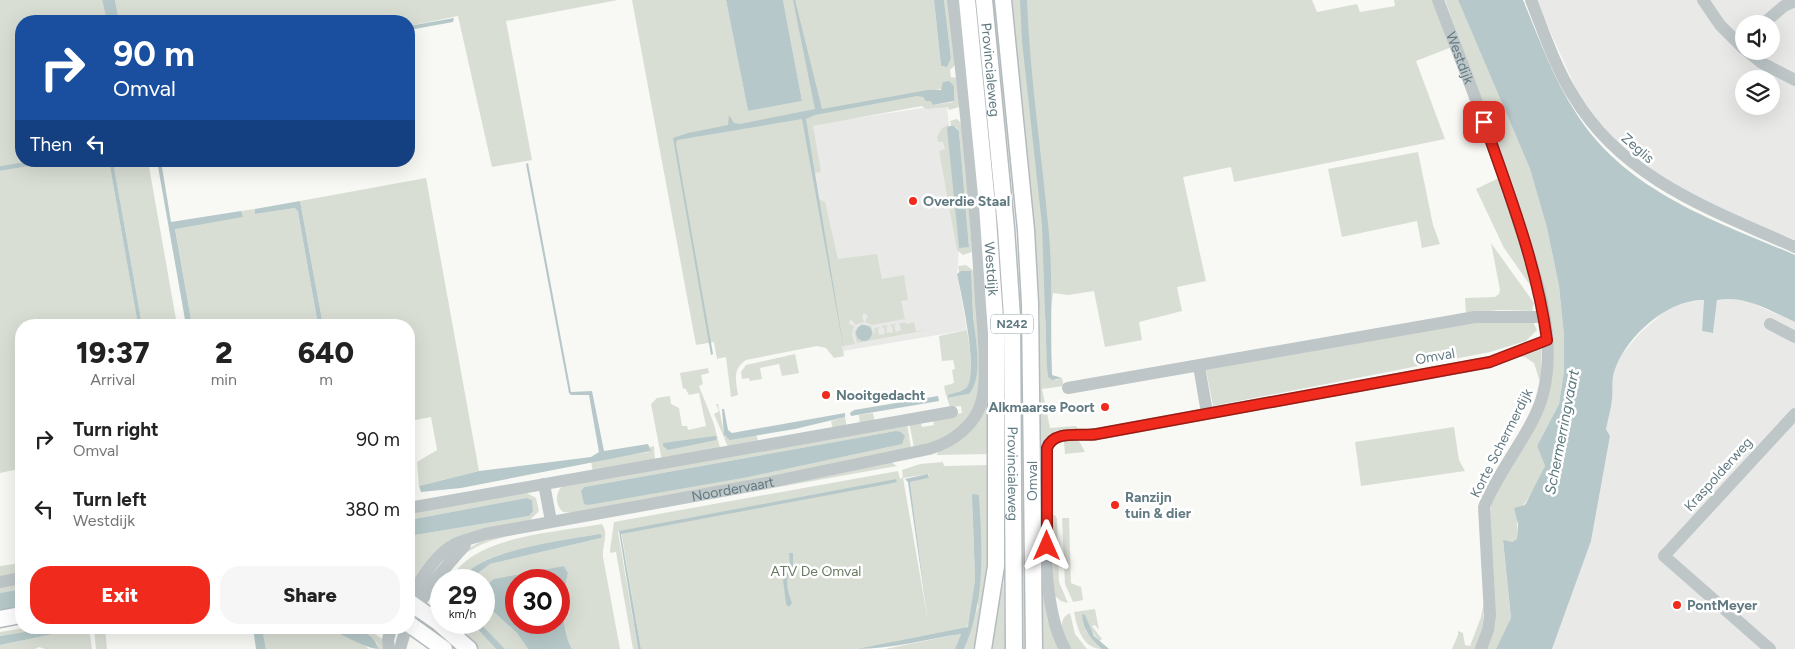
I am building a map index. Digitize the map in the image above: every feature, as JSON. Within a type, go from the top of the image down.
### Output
[{"type":"main road","name":"Westdijk","points":[[967,0],[987,205],[996,333],[996,566],[983,649]]},
{"type":"main road","name":"Provincialeweg","points":[[984,0],[1006,228],[1012,317],[1014,649]]},
{"type":"main road","name":"Provincialeweg","points":[[1003,0],[1028,262],[1032,380],[1034,649]]},
{"type":"main road","points":[[415,605],[469,649]]},
{"type":"main road","points":[[0,619],[15,617]]},
{"type":"main road","name":"Noordervaart","points":[[415,627],[444,649]]},
{"type":"main road","name":"Westdijk","points":[[977,649],[987,629]]},
{"type":"street","name":"Westdijk","points":[[913,452],[943,444],[965,429],[977,414],[984,392],[983,336],[976,222],[953,0]]},
{"type":"street","name":"Westdijk","points":[[1438,0],[1508,189],[1524,239],[1544,317],[1547,340]]},
{"type":"street","name":"Zeglis","points":[[1531,0],[1549,46],[1573,97],[1618,152],[1664,186],[1795,247]]},
{"type":"street","points":[[1703,0],[1720,26],[1735,40]]},
{"type":"street","points":[[1774,15],[1784,6],[1795,1]]},
{"type":"street","points":[[1758,60],[1795,80]]},
{"type":"street","points":[[1068,388],[1475,317],[1544,317]]},
{"type":"street","points":[[1770,324],[1795,337]]},
{"type":"street","name":"Omval","points":[[1065,649],[1055,623],[1048,591],[1048,445],[1052,440],[1062,436],[1097,434],[1490,362],[1547,340]]},
{"type":"street","name":"Korte Schermerdijk","points":[[1481,649],[1488,630],[1490,615],[1484,507],[1490,492],[1537,411],[1543,397],[1548,360],[1547,340]]},
{"type":"street","points":[[1199,366],[1207,413]]},
{"type":"street","points":[[415,507],[660,463],[686,461],[952,412]]},
{"type":"street","name":"Kraspolderweg","points":[[1770,649],[1664,556],[1795,414]]},
{"type":"street","name":"Noordervaart","points":[[415,600],[471,540],[497,531],[766,483],[913,452]]},
{"type":"street","points":[[544,484],[551,521]]},
{"type":"street","points":[[0,582],[15,579]]},
{"type":"street","points":[[390,634],[388,640],[390,649]]},
{"type":"street","points":[[400,649],[404,634]]},
{"type":"shaded area","points":[[1536,0],[1795,0],[1795,240],[1681,192],[1610,137],[1581,100]]},
{"type":"shaded area","points":[[947,104],[949,126],[947,128],[959,248],[957,274],[967,330],[843,351],[806,126]]},
{"type":"shaded area","points":[[1728,298],[1747,301],[1795,322],[1795,649],[1552,649],[1591,541],[1610,436],[1606,429],[1612,397],[1611,387],[1614,369],[1623,353],[1640,333],[1664,312],[1683,303],[1704,300],[1702,331],[1713,333],[1717,300]]},
{"type":"green space","points":[[0,0],[102,0],[106,15],[15,15],[15,164],[0,166]]},
{"type":"green space","points":[[115,0],[618,0],[506,21],[532,160],[492,167],[458,16],[415,25],[415,15],[118,15]]},
{"type":"green space","points":[[632,0],[726,0],[748,111],[802,101],[783,0],[934,0],[941,66],[944,67],[951,58],[944,0],[951,0],[955,65],[950,70],[951,77],[958,78],[959,107],[949,110],[948,107],[926,109],[922,106],[813,126],[821,172],[815,173],[819,199],[825,202],[838,259],[877,254],[882,279],[904,275],[908,300],[901,301],[905,319],[872,325],[865,322],[868,316],[864,313],[862,316],[864,322],[855,325],[850,320],[849,324],[854,326],[852,334],[855,344],[842,346],[844,356],[834,358],[826,348],[817,346],[746,360],[737,371],[738,395],[731,397],[726,357],[717,359],[714,342],[696,345]],"holes":[[[954,86],[953,102],[933,105],[930,101],[926,101],[936,90]]]},
{"type":"green space","points":[[992,0],[997,0],[1018,204],[1014,205]]},
{"type":"green space","points":[[1010,0],[1312,0],[1317,12],[1357,4],[1360,12],[1395,6],[1394,0],[1434,0],[1452,47],[1416,61],[1445,139],[1234,182],[1231,167],[1183,177],[1206,281],[1177,287],[1182,311],[1139,322],[1142,340],[1105,347],[1094,291],[1068,295],[1053,293],[1050,318],[1045,319],[1048,377],[1056,380],[1062,378],[1064,386],[1042,389],[1050,428],[1076,426],[1079,430],[1058,430],[1053,433],[1044,594],[1047,618],[1059,649],[1042,649],[1037,344],[1040,319],[1031,206]]},
{"type":"green space","points":[[1445,0],[1458,0],[1530,169],[1547,228],[1559,286],[1564,336],[1564,371],[1559,404],[1537,446],[1545,466],[1541,477],[1517,516],[1517,539],[1512,542],[1503,541],[1511,619],[1496,649],[1486,649],[1488,524],[1492,499],[1548,390],[1532,245],[1512,183]]},
{"type":"green space","points":[[957,119],[964,126],[972,252],[963,255],[957,250],[939,151],[945,149],[943,142],[938,142],[937,137],[942,128],[948,125],[959,247],[969,247],[959,131],[956,127],[951,126],[950,121]]},
{"type":"green space","points":[[1418,152],[1433,225],[1440,244],[1422,248],[1417,221],[1342,237],[1328,169]]},
{"type":"green space","points":[[24,167],[110,167],[137,319],[15,319],[15,470],[0,473],[0,171]]},
{"type":"green space","points":[[114,167],[149,167],[176,319],[141,319]]},
{"type":"green space","points":[[1501,177],[1535,292],[1504,248],[1476,189]]},
{"type":"green space","points":[[426,178],[479,471],[419,486],[417,462],[437,450],[431,417],[415,420],[415,319],[322,319],[300,201]]},
{"type":"green space","points":[[295,208],[298,212],[317,319],[191,319],[175,228],[242,217],[241,211],[255,209],[255,214]]},
{"type":"green space","points":[[1491,243],[1534,303],[1532,311],[1500,310],[1466,313],[1465,298],[1495,297],[1499,294],[1500,290]]},
{"type":"green space","points":[[966,265],[974,271],[981,386],[972,414],[951,436],[914,448],[909,422],[920,420],[922,427],[934,425],[933,418],[962,413],[961,406],[950,407],[947,398],[969,394],[974,326],[970,271],[959,272],[958,266]]},
{"type":"green space","points":[[1020,304],[1025,326],[1028,649],[1022,649],[1020,566]]},
{"type":"green space","points":[[987,309],[988,454],[937,455],[940,447],[975,425]]},
{"type":"green space","points":[[1474,321],[1533,322],[1537,330],[1526,341],[1490,352],[1213,406],[1206,370]]},
{"type":"green space","points":[[905,322],[906,324],[914,322],[916,331],[927,330],[857,343],[854,332],[861,324],[871,326],[875,336],[874,328],[880,327],[878,329],[879,335],[885,334],[884,328],[881,326],[888,325],[886,328],[887,333],[893,332],[892,326],[889,325],[896,324],[894,326],[896,332],[901,330],[900,325],[897,324]]},
{"type":"green space","points":[[967,330],[971,361],[970,379],[965,389],[946,396],[944,386],[954,383],[952,370],[955,369],[953,360],[942,361],[939,336]]},
{"type":"green space","points":[[1541,345],[1541,385],[1534,363],[1525,357],[1511,356]]},
{"type":"green space","points":[[795,354],[799,373],[782,376],[779,364],[760,368],[762,379],[750,381],[749,378],[742,379],[741,372],[746,365]]},
{"type":"green space","points":[[708,368],[709,373],[701,375],[703,384],[699,386],[714,424],[720,448],[664,460],[661,456],[651,404],[657,398],[670,396],[671,404],[679,408],[682,426],[687,426],[688,430],[706,426],[699,393],[689,395],[685,388],[683,389],[680,373]]},
{"type":"green space","points":[[716,404],[718,404],[725,437],[756,434],[758,441],[728,447],[714,414],[719,411]]},
{"type":"green space","points":[[873,413],[875,423],[860,425],[859,415]]},
{"type":"green space","points":[[845,417],[847,428],[833,429],[831,421]]},
{"type":"green space","points":[[907,423],[911,448],[837,465],[572,513],[563,512],[558,506],[557,496],[562,486]],"holes":[[[896,431],[581,491],[584,487]]]},
{"type":"green space","points":[[1454,427],[1459,460],[1465,471],[1361,486],[1355,442]]},
{"type":"green space","points":[[1067,440],[1079,441],[1085,452],[1065,454],[1064,442]]},
{"type":"green space","points":[[654,446],[655,462],[593,473],[591,461],[649,452],[650,447]]},
{"type":"green space","points":[[888,460],[897,466],[637,512]]},
{"type":"green space","name":"ATV De Omval","points":[[943,462],[944,466],[990,465],[990,558],[988,581],[980,627],[973,649],[964,649],[978,607],[972,494],[975,580],[969,624],[966,628],[856,649],[641,649],[621,531],[618,532],[638,649],[633,649],[616,552],[610,553],[614,522],[898,471],[900,479],[903,477],[902,470],[920,464]],"holes":[[[929,474],[929,478],[910,482],[928,621],[903,478]]]},
{"type":"green space","points":[[525,492],[536,498],[539,511],[528,522],[485,529],[433,569],[430,569],[430,571],[417,581],[415,580],[415,535],[529,516],[526,498],[415,519],[415,511]]},
{"type":"green space","points":[[1051,515],[1055,515],[1057,519],[1058,545],[1055,547],[1051,544]]},
{"type":"green space","points":[[1062,518],[1069,518],[1071,583],[1081,587],[1083,600],[1073,602],[1065,584]]},
{"type":"green space","points":[[602,524],[605,532],[603,557],[620,649],[572,649],[566,634],[570,634],[570,569],[566,569],[564,566],[554,569],[505,569],[505,583],[495,586],[495,569],[483,569],[490,564],[601,538],[600,534],[524,548],[484,561],[472,569],[458,569],[477,554],[496,545],[517,538]]},
{"type":"green space","points":[[543,527],[542,530],[500,538],[486,543],[473,549],[462,557],[452,569],[449,569],[462,553],[481,541]]},
{"type":"green space","points":[[1051,552],[1058,554],[1059,582],[1068,603],[1061,601],[1055,596]]},
{"type":"green space","points":[[15,564],[15,577],[0,580],[0,566]]},
{"type":"green space","points":[[1003,569],[1006,649],[988,649],[995,627]]},
{"type":"green space","points":[[15,583],[15,590],[0,593],[0,586]]},
{"type":"green space","points":[[1486,592],[1480,649],[1452,649],[1458,631],[1463,633],[1465,645],[1470,646],[1481,617]]},
{"type":"green space","points":[[1095,609],[1099,630],[1095,625],[1092,626],[1102,639],[1099,641],[1089,628],[1084,615],[1086,631],[1102,649],[1095,648],[1086,642],[1079,631],[1074,612]]},
{"type":"green space","points":[[495,613],[505,622],[505,634],[518,634],[528,649],[505,649],[491,634],[495,634]]},
{"type":"green space","points":[[1070,613],[1075,634],[1087,649],[1071,649],[1062,625],[1065,616]]},
{"type":"green space","points":[[15,630],[15,634],[0,636],[0,632]]},
{"type":"green space","points":[[54,634],[90,634],[92,649],[45,649],[39,647],[35,649],[0,649],[0,645]]},
{"type":"green space","points":[[95,634],[106,634],[107,649],[96,649]]},
{"type":"green space","points":[[263,634],[346,634],[358,640],[369,649],[266,649]]},
{"type":"green space","points":[[363,634],[375,634],[385,641],[386,649],[379,649],[377,643]]},
{"type":"green space","points":[[462,634],[482,634],[496,649],[478,649]]},
{"type":"green space","points":[[961,634],[955,649],[885,649],[942,637]]},
{"type":"water","points":[[102,0],[115,0],[118,15],[106,15]]},
{"type":"water","points":[[726,0],[783,0],[802,101],[748,111]]},
{"type":"water","points":[[793,0],[795,0],[822,109],[928,90],[941,90],[943,82],[949,81],[954,86],[954,101],[933,105],[923,97],[917,96],[815,115],[806,119],[845,356],[802,119],[677,140],[676,144],[713,354],[711,355],[673,138],[728,125],[729,115],[734,123],[740,124],[815,109]]},
{"type":"water","points":[[934,0],[944,0],[951,58],[947,67],[941,66]]},
{"type":"water","points":[[1020,0],[1027,0],[1033,88],[1049,234],[1052,375],[1062,378],[1052,380],[1048,377],[1047,368],[1042,225],[1022,41]]},
{"type":"water","name":"Schermerringvaart","points":[[1458,0],[1523,0],[1547,58],[1568,100],[1596,140],[1620,163],[1674,201],[1703,216],[1795,255],[1795,322],[1748,302],[1728,299],[1717,300],[1713,333],[1702,331],[1704,300],[1690,301],[1663,313],[1650,322],[1629,344],[1613,376],[1612,403],[1606,429],[1610,436],[1591,541],[1552,649],[1496,649],[1511,618],[1503,540],[1512,542],[1517,539],[1518,524],[1514,508],[1525,505],[1545,466],[1537,446],[1559,404],[1564,371],[1564,336],[1559,286],[1547,228],[1530,169]]},
{"type":"water","points":[[454,18],[453,22],[415,29],[415,25]]},
{"type":"water","points":[[954,126],[959,131],[969,247],[959,248],[947,128]]},
{"type":"water","points":[[528,163],[571,392],[592,391],[604,451],[648,444],[651,451],[461,488],[421,492],[419,486],[479,471],[591,457],[599,452],[589,395],[571,395],[569,393],[526,164]]},
{"type":"water","points":[[15,164],[15,167],[24,167],[0,171],[0,166]]},
{"type":"water","points":[[110,167],[114,167],[141,319],[137,319]]},
{"type":"water","points":[[158,167],[162,167],[171,222],[241,211],[243,217],[175,229],[191,319],[185,319]]},
{"type":"water","points":[[300,201],[322,319],[317,319],[298,212],[295,208],[255,214],[255,209]]},
{"type":"water","points":[[961,271],[971,271],[978,366],[977,376],[969,394],[947,398],[948,395],[966,388],[970,380],[971,368],[968,334],[957,274]]},
{"type":"water","points":[[864,325],[870,327],[872,333],[870,339],[864,341],[858,339],[856,333],[858,327]]},
{"type":"water","points":[[938,396],[939,401],[851,416],[850,413],[854,410]]},
{"type":"water","points":[[722,409],[724,409],[728,430],[732,433],[845,413],[845,417],[795,429],[730,440],[724,435]]},
{"type":"water","points":[[896,431],[901,432],[905,436],[902,444],[748,477],[588,505],[584,504],[581,491],[584,487]]},
{"type":"water","points":[[717,437],[716,440],[668,450],[663,446],[663,443]]},
{"type":"water","points":[[928,474],[929,478],[910,482],[928,621],[908,482],[905,479]]},
{"type":"water","points":[[896,479],[897,482],[888,484],[621,534],[641,649],[638,649],[619,531]]},
{"type":"water","points":[[972,494],[979,495],[981,573],[976,611],[964,649],[955,649],[961,634],[896,646],[856,649],[968,627],[975,580]]},
{"type":"water","points":[[526,498],[532,500],[533,511],[529,516],[415,535],[415,519]]},
{"type":"water","points":[[600,534],[602,536],[601,538],[490,564],[483,569],[472,569],[484,561],[503,554],[546,543]]},
{"type":"water","points":[[789,553],[793,553],[793,570],[787,581],[792,603],[789,607],[786,604],[783,580],[790,565]]},
{"type":"water","points":[[564,566],[566,569],[548,569]]},
{"type":"water","points":[[505,577],[505,622],[495,613],[495,579]]},
{"type":"water","points":[[15,590],[15,607],[0,610],[0,593]]},
{"type":"water","points":[[1082,614],[1085,615],[1094,636],[1109,649],[1102,649],[1091,638],[1084,625]]},
{"type":"water","points":[[15,634],[54,634],[0,645],[0,636]]},
{"type":"water","points":[[254,634],[263,634],[266,649],[256,649]]},
{"type":"water","points":[[340,634],[366,634],[375,641],[379,649],[367,646]]},
{"type":"water","points":[[482,634],[491,634],[505,649],[496,649]]},
{"type":"water","points":[[518,634],[566,634],[572,649],[528,649]]},
{"type":"place","name":"Overdie Staal","points":[[913,201]]},
{"type":"place","name":"Nooitgedacht","points":[[826,395]]},
{"type":"place","name":"Alkmaarse Poort","points":[[1105,407]]},
{"type":"place","name":"Ranzijn tuin & dier","points":[[1115,505]]},
{"type":"place","name":"PontMeyer","points":[[1677,605]]},
{"type":"route","points":[[1047,546],[1047,448],[1052,440],[1058,437],[1097,434],[1490,362],[1547,340],[1540,298],[1524,239],[1484,122]]}]
